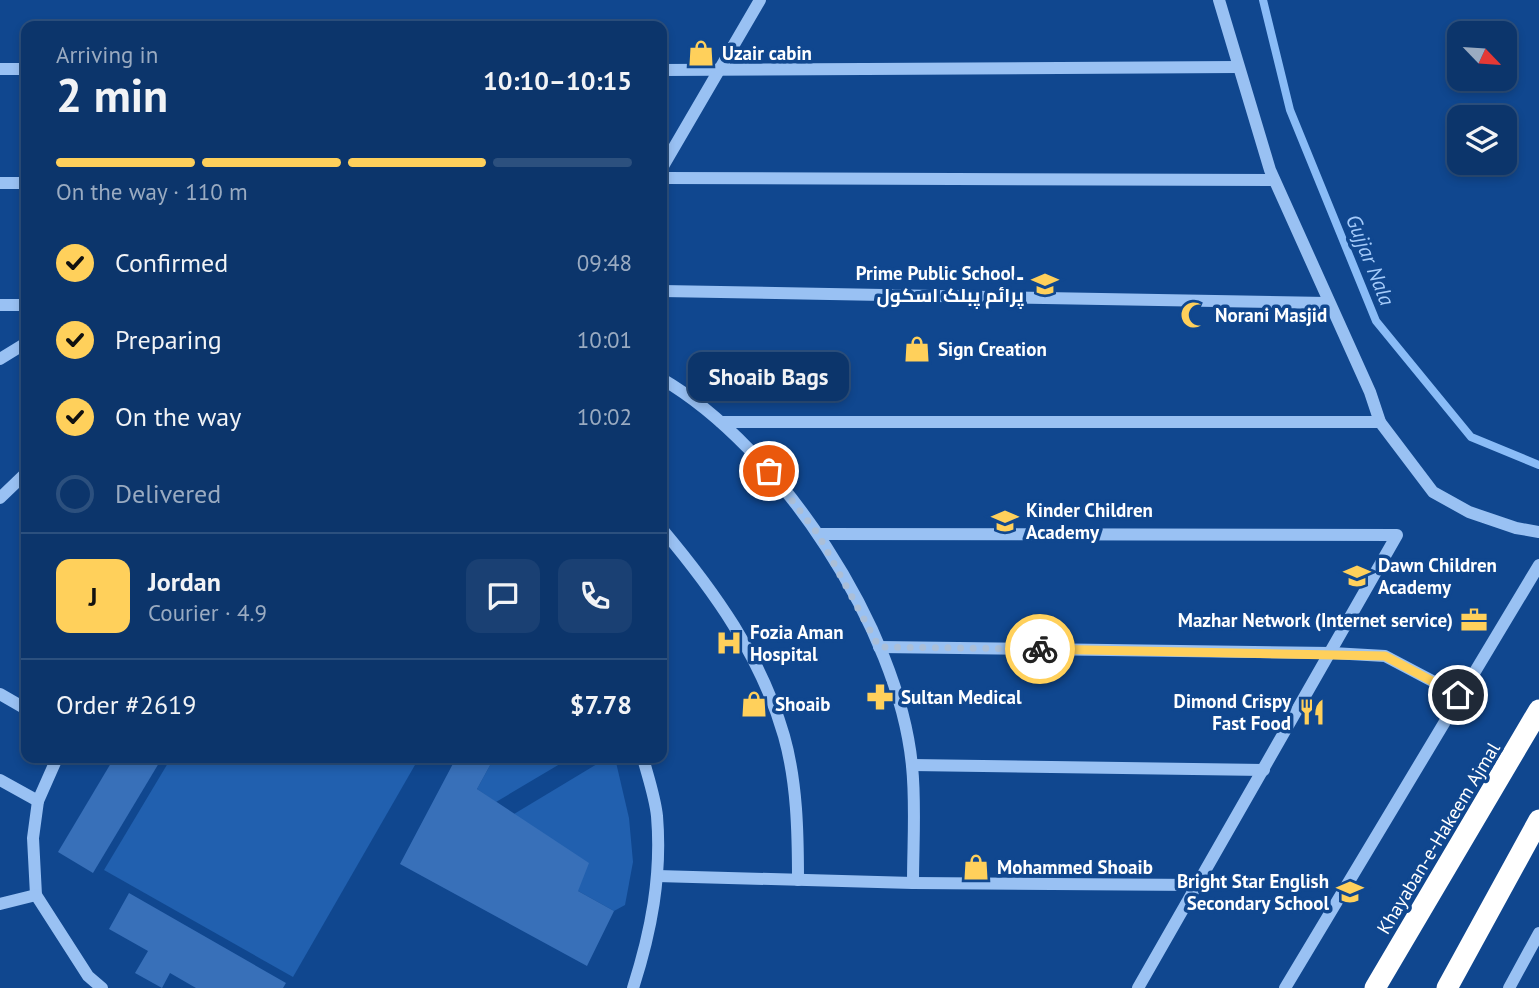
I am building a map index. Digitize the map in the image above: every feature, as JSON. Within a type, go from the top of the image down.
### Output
[{"type":"highway","name":"Khayaban-e-Hakeem Ajmal","points":[[1376,988],[1539,710]]},
{"type":"highway","points":[[1447,988],[1539,820]]},
{"type":"street","points":[[667,160],[760,0]]},
{"type":"street","points":[[1219,0],[1237,67],[1274,180],[1327,303],[1370,392],[1380,422],[1433,492],[1469,512],[1516,528],[1539,532]]},
{"type":"street","points":[[667,70],[1237,67]]},
{"type":"street","points":[[0,69],[21,69]]},
{"type":"street","points":[[667,177],[1274,180]]},
{"type":"street","points":[[0,183],[21,183]]},
{"type":"street","points":[[667,291],[1327,303]]},
{"type":"street","points":[[0,305],[21,305]]},
{"type":"street","points":[[0,359],[21,346]]},
{"type":"street","points":[[667,382],[693,397],[753,451],[818,534],[879,647],[897,696],[912,765],[913,883]]},
{"type":"street","points":[[721,422],[1380,422]]},
{"type":"street","points":[[0,498],[21,478]]},
{"type":"street","points":[[818,534],[1396,536],[1332,653],[1138,988]]},
{"type":"street","points":[[667,535],[704,579],[750,651],[779,724],[798,821],[798,880]]},
{"type":"street","points":[[1285,988],[1458,695],[1482,662],[1539,565]]},
{"type":"street","points":[[879,647],[1385,656],[1458,695]]},
{"type":"street","points":[[0,694],[21,706]]},
{"type":"street","points":[[55,763],[38,802],[33,838],[36,895],[88,976],[102,988]]},
{"type":"street","points":[[633,988],[649,940],[657,876],[657,814],[644,763]]},
{"type":"street","points":[[912,765],[1264,770]]},
{"type":"street","points":[[0,780],[38,802]]},
{"type":"street","points":[[657,876],[913,883],[1198,885]]},
{"type":"street","points":[[0,904],[36,895]]},
{"type":"street","points":[[1509,988],[1539,933]]},
{"type":"shaded area","points":[[168,763],[416,763],[293,977],[104,870]]},
{"type":"shaded area","points":[[491,763],[562,763],[496,802],[477,789]]},
{"type":"shaded area","points":[[599,763],[616,763],[629,818],[633,862],[625,905],[614,911],[578,891],[514,814]]},
{"type":"building","points":[[111,763],[159,763],[93,873],[58,852]]},
{"type":"building","points":[[453,763],[491,763],[477,789],[589,863],[578,891],[614,911],[587,966],[400,864]]},
{"type":"building","points":[[129,893],[286,983],[283,988],[196,988],[170,973],[162,988],[135,973],[148,951],[109,929]]},
{"type":"waterway","name":"Gujjar Nala","points":[[1263,0],[1290,110],[1376,321],[1471,437],[1539,465]]},
{"type":"way so far","points":[[769,471],[818,534],[879,647],[1040,649]]},
{"type":"place","name":"Uzair cabin","points":[[701,53]]},
{"type":"place","name":"Prime Public School۔ پرائم پبلک اسکول","points":[[1045,284]]},
{"type":"place","name":"Norani Masjid","points":[[1194,315]]},
{"type":"place","name":"Sign Creation","points":[[917,349]]},
{"type":"place","name":"Shoaib Bags","points":[[769,471]]},
{"type":"place","name":"Kinder Children Academy","points":[[1005,521]]},
{"type":"place","name":"Dawn Children Academy","points":[[1357,576]]},
{"type":"place","name":"Mazhar Network (Internet service)","points":[[1474,620]]},
{"type":"place","name":"Fozia Aman Hospital","points":[[729,643]]},
{"type":"place","name":"Sultan Medical","points":[[880,697]]},
{"type":"place","name":"Shoaib","points":[[754,704]]},
{"type":"place","name":"Dimond Crispy Fast Food","points":[[1312,712]]},
{"type":"place","name":"Mohammed Shoaib","points":[[976,867]]},
{"type":"place","name":"Bright Star English Secondary School","points":[[1350,892]]},
{"type":"route","points":[[1040,649],[1385,656],[1458,695]]}]
